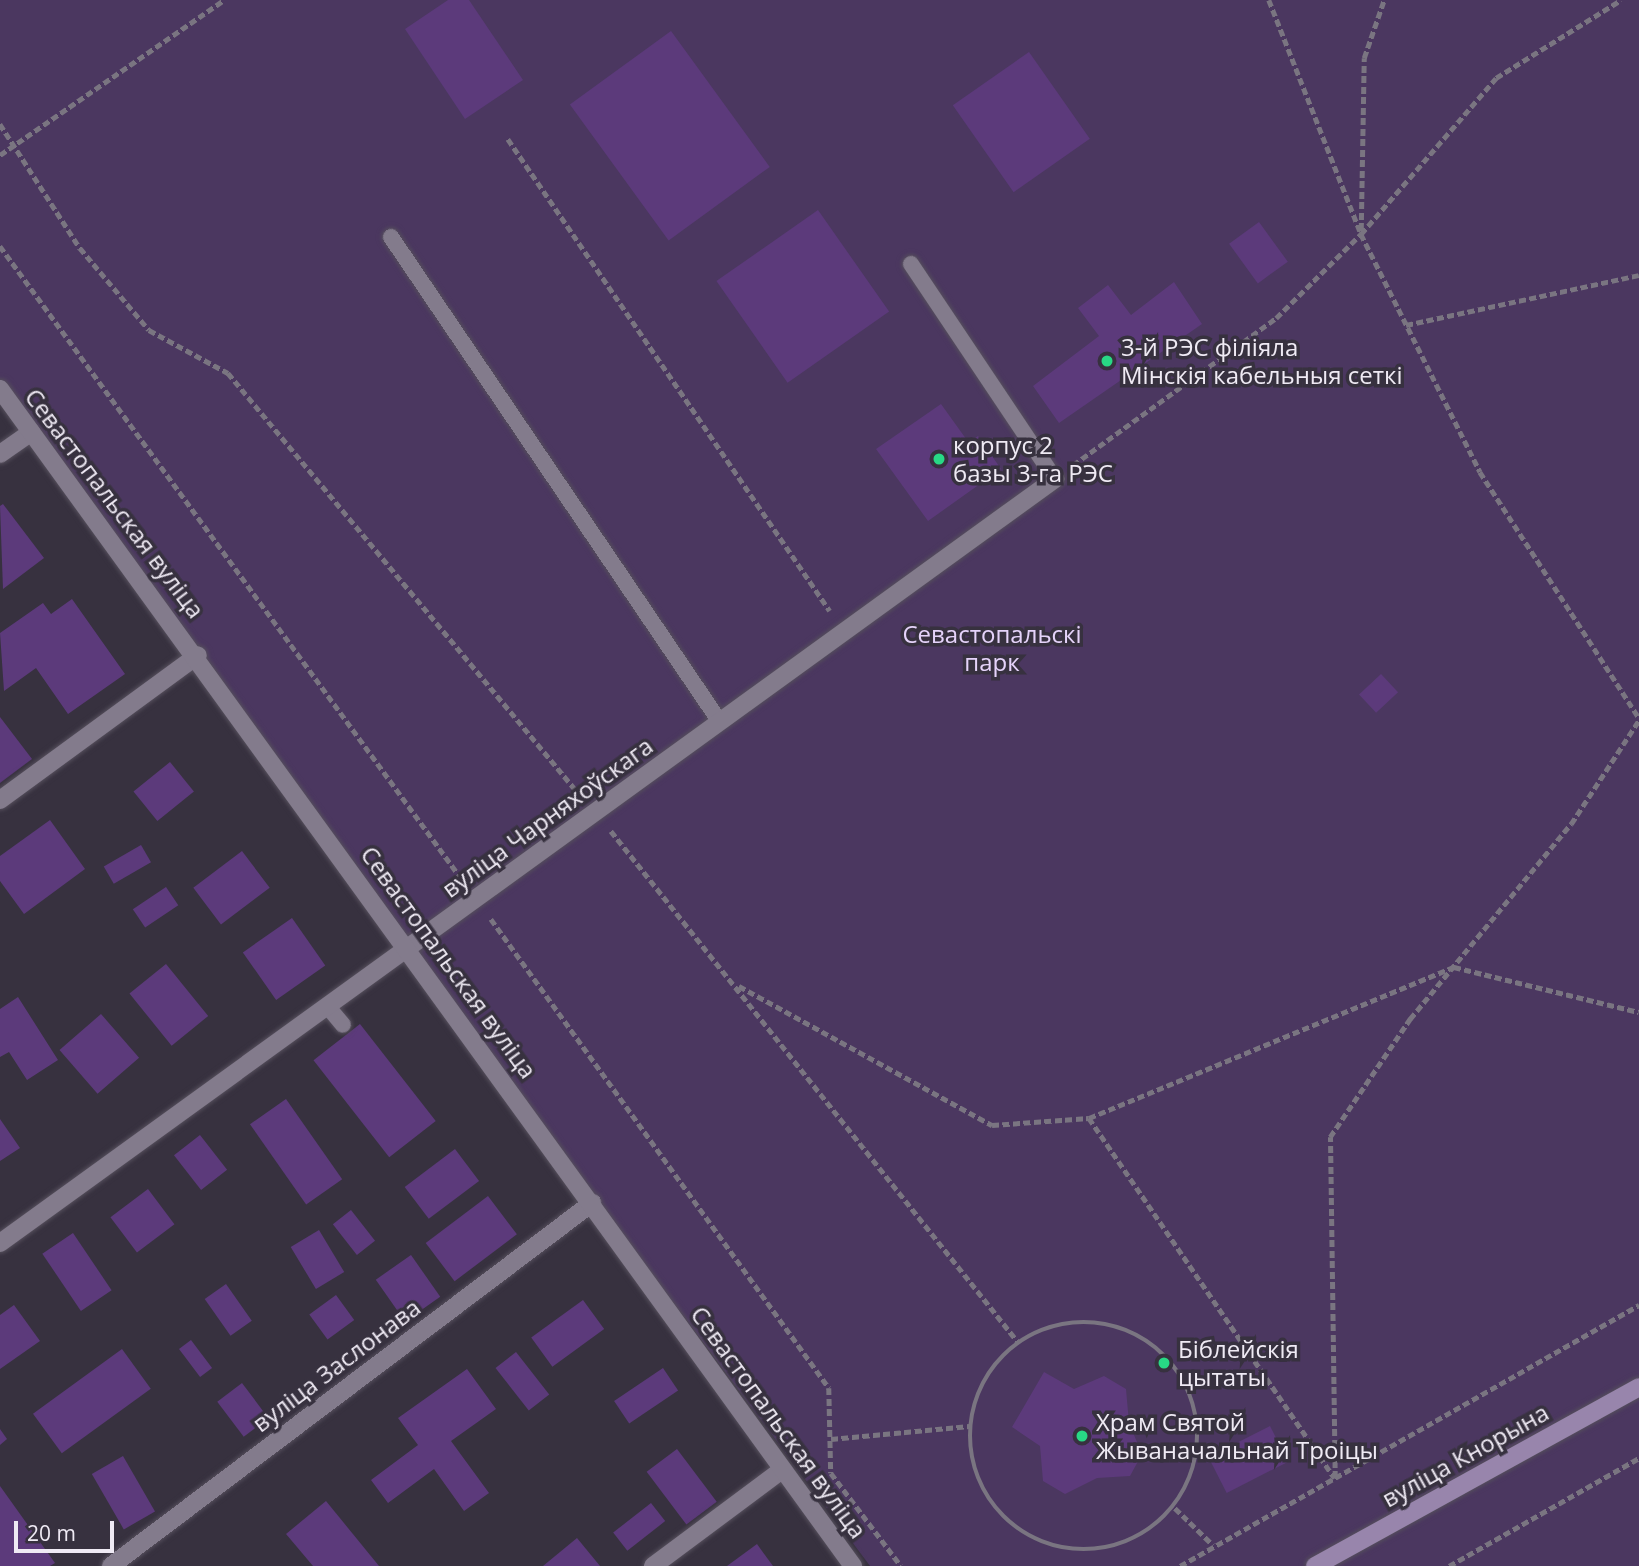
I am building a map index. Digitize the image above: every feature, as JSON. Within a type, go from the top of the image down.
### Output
[{"type":"main road","name":"вуліца Кнорына","points":[[1315,1566],[1639,1387]]},
{"type":"street","name":"Севастопальская вуліца","points":[[0,389],[198,655],[853,1566]]},
{"type":"street","points":[[0,454],[31,432]]},
{"type":"street","name":"вуліца Чарняхоўскага","points":[[0,1243],[1055,479]]},
{"type":"street","points":[[0,800],[198,655]]},
{"type":"street","name":"вуліца Заслонава","points":[[111,1566],[592,1203]]},
{"type":"street","points":[[653,1566],[782,1470]]},
{"type":"lane","points":[[391,237],[720,722]]},
{"type":"lane","points":[[911,264],[1055,479]]},
{"type":"lane","points":[[328,1007],[343,1025]]},
{"type":"path","points":[[0,155],[14,142],[224,0]]},
{"type":"path","points":[[1269,0],[1361,234],[1480,472],[1639,719],[1572,824],[1410,1019],[1330,1138],[1335,1478]]},
{"type":"path","points":[[1361,234],[1364,58],[1384,0]]},
{"type":"path","points":[[1055,479],[1276,318],[1361,234],[1496,78],[1621,0]]},
{"type":"path","points":[[0,124],[80,248],[149,330],[228,373],[739,986],[1018,1342]]},
{"type":"path","points":[[508,139],[844,632]]},
{"type":"path","points":[[1406,325],[1639,275]]},
{"type":"path","points":[[739,986],[992,1125],[1089,1118],[1454,967],[1639,1012]]},
{"type":"path","points":[[1089,1118],[1335,1478]]},
{"type":"path","points":[[1180,1566],[1639,1305]]},
{"type":"path","points":[[1087,1321],[1122,1328],[1154,1345],[1180,1371],[1198,1428],[1192,1476],[1175,1508],[1148,1532],[1114,1548],[1078,1551],[1042,1543],[1010,1524],[986,1496],[972,1462],[969,1426],[977,1393],[1018,1342],[1050,1326],[1087,1321]]},
{"type":"path","points":[[830,1439],[969,1426]]},
{"type":"path","points":[[1449,1566],[1639,1458]]},
{"type":"path","points":[[1175,1508],[1213,1545]]},
{"type":"green space","name":"Севастопальскі парк","points":[[0,0],[1639,0],[1639,1566],[870,1566],[408,947],[210,663],[0,393]]},
{"type":"building","points":[[448,0],[469,0],[523,80],[465,119],[405,29]]},
{"type":"building","points":[[671,31],[770,167],[669,240],[570,104]]},
{"type":"building","points":[[1029,52],[1090,139],[1014,192],[953,105]]},
{"type":"building","points":[[818,210],[889,312],[788,383],[716,281]]},
{"type":"building","points":[[1259,222],[1288,262],[1258,283],[1229,244]]},
{"type":"building","name":"3-й РЭС філіяла Мінскія кабельныя сеткі","points":[[1174,282],[1202,324],[1059,423],[1033,386],[1099,336],[1078,308],[1108,285],[1131,315]]},
{"type":"building","name":"корпус 2 базы 3-га РЭС","points":[[941,404],[969,443],[978,436],[1001,469],[928,521],[876,449]]},
{"type":"building","points":[[3,504],[44,558],[3,589],[0,506]]},
{"type":"building","points":[[72,599],[125,674],[68,714],[36,668],[4,691],[0,633],[43,603],[51,614]]},
{"type":"building","points":[[1381,674],[1398,692],[1376,713],[1359,694]]},
{"type":"building","points":[[0,717],[32,759],[0,783]]},
{"type":"building","points":[[170,762],[194,792],[157,821],[133,792]]},
{"type":"building","points":[[50,820],[85,869],[24,914],[0,881],[0,856]]},
{"type":"building","points":[[141,845],[151,862],[114,884],[104,866]]},
{"type":"building","points":[[242,851],[270,888],[221,924],[193,888]]},
{"type":"building","points":[[166,887],[178,905],[145,928],[133,909]]},
{"type":"building","points":[[292,918],[325,966],[276,1000],[243,952]]},
{"type":"building","points":[[166,964],[208,1016],[172,1046],[129,994]]},
{"type":"building","points":[[18,997],[58,1060],[27,1080],[9,1052],[0,1057],[0,1009]]},
{"type":"building","points":[[101,1014],[139,1058],[98,1094],[59,1050]]},
{"type":"building","points":[[360,1024],[436,1121],[389,1157],[314,1060]]},
{"type":"building","points":[[286,1099],[342,1179],[306,1205],[250,1124]]},
{"type":"building","points":[[0,1119],[20,1148],[0,1161]]},
{"type":"building","points":[[200,1135],[227,1170],[201,1190],[174,1155]]},
{"type":"building","points":[[455,1149],[479,1181],[429,1219],[405,1187]]},
{"type":"building","points":[[148,1189],[174,1224],[137,1252],[110,1217]]},
{"type":"building","points":[[488,1196],[517,1234],[455,1281],[426,1243]]},
{"type":"building","points":[[351,1210],[375,1241],[357,1255],[333,1224]]},
{"type":"building","points":[[319,1230],[344,1272],[316,1289],[291,1247]]},
{"type":"building","points":[[73,1233],[112,1290],[81,1311],[42,1254]]},
{"type":"building","points":[[411,1255],[440,1297],[405,1321],[376,1280]]},
{"type":"building","points":[[226,1284],[252,1321],[231,1336],[205,1299]]},
{"type":"building","points":[[336,1295],[354,1320],[328,1339],[309,1314]]},
{"type":"building","points":[[583,1300],[604,1329],[552,1367],[531,1338]]},
{"type":"building","points":[[14,1305],[40,1341],[0,1369],[0,1315]]},
{"type":"building","points":[[191,1340],[212,1368],[200,1377],[179,1349]]},
{"type":"building","points":[[122,1349],[151,1389],[62,1453],[33,1414]]},
{"type":"building","points":[[516,1352],[549,1395],[529,1411],[496,1368]]},
{"type":"building","points":[[663,1368],[678,1390],[629,1423],[614,1401]]},
{"type":"building","points":[[467,1369],[496,1409],[451,1441],[489,1493],[464,1511],[434,1469],[388,1503],[371,1480],[418,1445],[398,1418]]},
{"type":"building","name":"Храм Святой Жываначальнай Троіцы","points":[[1044,1372],[1074,1389],[1104,1376],[1126,1389],[1129,1423],[1142,1454],[1130,1476],[1097,1478],[1065,1494],[1043,1481],[1040,1446],[1012,1427]]},
{"type":"building","points":[[242,1383],[268,1418],[244,1437],[217,1402]]},
{"type":"building","points":[[1270,1426],[1288,1462],[1227,1493],[1209,1457]]},
{"type":"building","points":[[0,1429],[7,1439],[0,1445]]},
{"type":"building","points":[[677,1449],[717,1502],[686,1525],[647,1472]]},
{"type":"building","points":[[123,1456],[155,1511],[124,1529],[92,1474]]},
{"type":"building","points":[[0,1486],[55,1563],[50,1566],[0,1566]]},
{"type":"building","points":[[326,1501],[379,1566],[313,1566],[286,1534]]},
{"type":"building","points":[[651,1503],[665,1521],[627,1551],[613,1533]]},
{"type":"building","points":[[577,1538],[600,1566],[543,1566]]},
{"type":"building","points":[[757,1544],[773,1566],[727,1566]]},
{"type":"place","name":"3-й РЭС філіяла Мінскія кабельныя сеткі","points":[[1107,361]]},
{"type":"place","name":"корпус 2 базы 3-га РЭС","points":[[939,459]]},
{"type":"place","name":"Біблейскія цытаты","points":[[1164,1363]]},
{"type":"place","name":"Храм Святой Жываначальнай Троіцы","points":[[1082,1436]]}]
